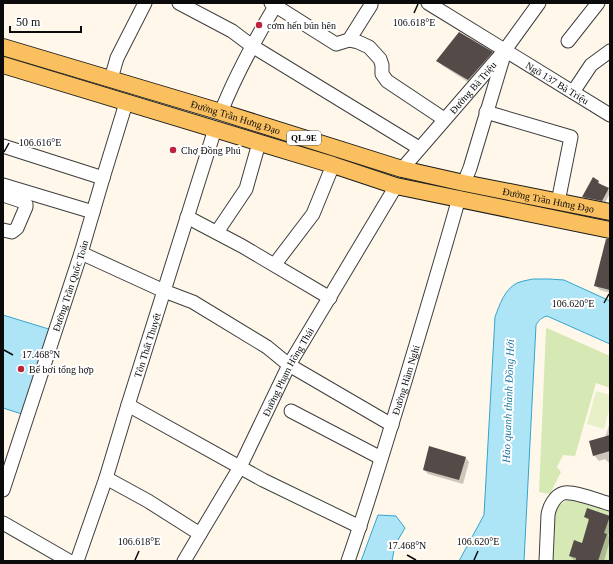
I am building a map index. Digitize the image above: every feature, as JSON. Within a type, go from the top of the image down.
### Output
[{"type":"main road","name":"Đường Trần Hưng Đạo","points":[[3,47],[221,112],[402,169],[610,212]]},
{"type":"main road","name":"Đường Trần Hưng Đạo","points":[[3,65],[333,165],[396,186],[610,230]]},
{"type":"main road","points":[[215,129],[221,112]]},
{"type":"main road","points":[[458,198],[464,183]]},
{"type":"street","points":[[111,79],[117,58],[145,3]]},
{"type":"street","points":[[179,3],[232,31],[252,46],[420,148]]},
{"type":"street","points":[[350,40],[371,3]]},
{"type":"street","name":"Ngõ 137 Bà Triệu","points":[[428,3],[610,115]]},
{"type":"street","name":"Đường Bà Triệu","points":[[402,169],[505,50],[538,3]]},
{"type":"street","points":[[568,41],[598,3]]},
{"type":"street","points":[[221,112],[230,88],[275,4],[336,44],[350,40],[369,47],[380,59],[382,74],[387,81],[444,120]]},
{"type":"street","points":[[464,183],[470,168],[505,50]]},
{"type":"street","points":[[573,92],[591,65],[610,51]]},
{"type":"street","name":"Đường Trần Quốc Toản","points":[[3,490],[81,253],[126,103]]},
{"type":"street","points":[[486,112],[571,137],[558,202]]},
{"type":"street","name":"Tôn Thất Thuyết","points":[[77,561],[106,478],[215,129]]},
{"type":"street","points":[[217,232],[246,189],[259,143]]},
{"type":"street","points":[[3,146],[103,178]]},
{"type":"street","points":[[275,264],[316,209],[333,165]]},
{"type":"street","points":[[3,185],[93,212]]},
{"type":"street","name":"Đường Phạm Hồng Thái","points":[[184,561],[240,467],[290,365],[396,186]]},
{"type":"street","points":[[3,195],[26,204],[17,228],[12,232],[3,230]]},
{"type":"street","name":"Đường Hàm Nghi","points":[[348,561],[392,425],[433,289],[458,198]]},
{"type":"street","points":[[187,217],[275,264],[330,298]]},
{"type":"street","points":[[81,253],[164,291],[192,302],[266,347],[290,365],[392,425]]},
{"type":"street","points":[[128,405],[280,489],[360,527]]},
{"type":"street","points":[[291,411],[381,458]]},
{"type":"street","points":[[106,478],[148,501],[200,534]]},
{"type":"street","points":[[546,561],[549,508],[558,496],[563,493],[572,493],[610,504]]},
{"type":"street","points":[[3,523],[69,561]]},
{"type":"green space","points":[[547,328],[610,356],[610,388],[596,383],[575,456],[563,455],[557,467],[561,472],[550,494],[539,492]]},
{"type":"green space","points":[[596,391],[610,395],[610,406],[604,429],[587,424]]},
{"type":"green space","points":[[571,498],[610,509],[610,561],[550,561],[550,514],[556,507]]},
{"type":"water","name":"Hào quanh thành Đồng Hới","points":[[533,279],[564,280],[610,301],[610,344],[547,316],[539,320],[536,325],[524,561],[459,561],[484,515],[495,317],[503,298],[509,289],[517,283]]},
{"type":"water","name":"Bể bơi tổng hợp","points":[[3,315],[52,330],[25,415],[3,408]]},
{"type":"water","points":[[378,515],[396,516],[405,528],[395,545],[392,561],[361,561]]},
{"type":"building","points":[[459,32],[493,52],[468,80],[436,61]]},
{"type":"building","points":[[593,177],[599,181],[598,183],[609,188],[602,201],[582,197]]},
{"type":"building","points":[[606,239],[610,239],[610,290],[594,286]]},
{"type":"building","points":[[610,435],[610,451],[593,456],[589,441]]},
{"type":"building","points":[[429,446],[466,457],[459,480],[423,470]]},
{"type":"building","points":[[587,508],[610,516],[604,533],[607,534],[598,561],[576,561],[576,558],[569,556],[574,540],[582,543],[589,519],[584,517]]},
{"type":"place","name":"cơm hến bún hên","points":[[259,25]]},
{"type":"place","name":"Chợ Đồng Phú","points":[[173,150]]},
{"type":"place","name":"Bể bơi tổng hợp","points":[[21,369]]}]
